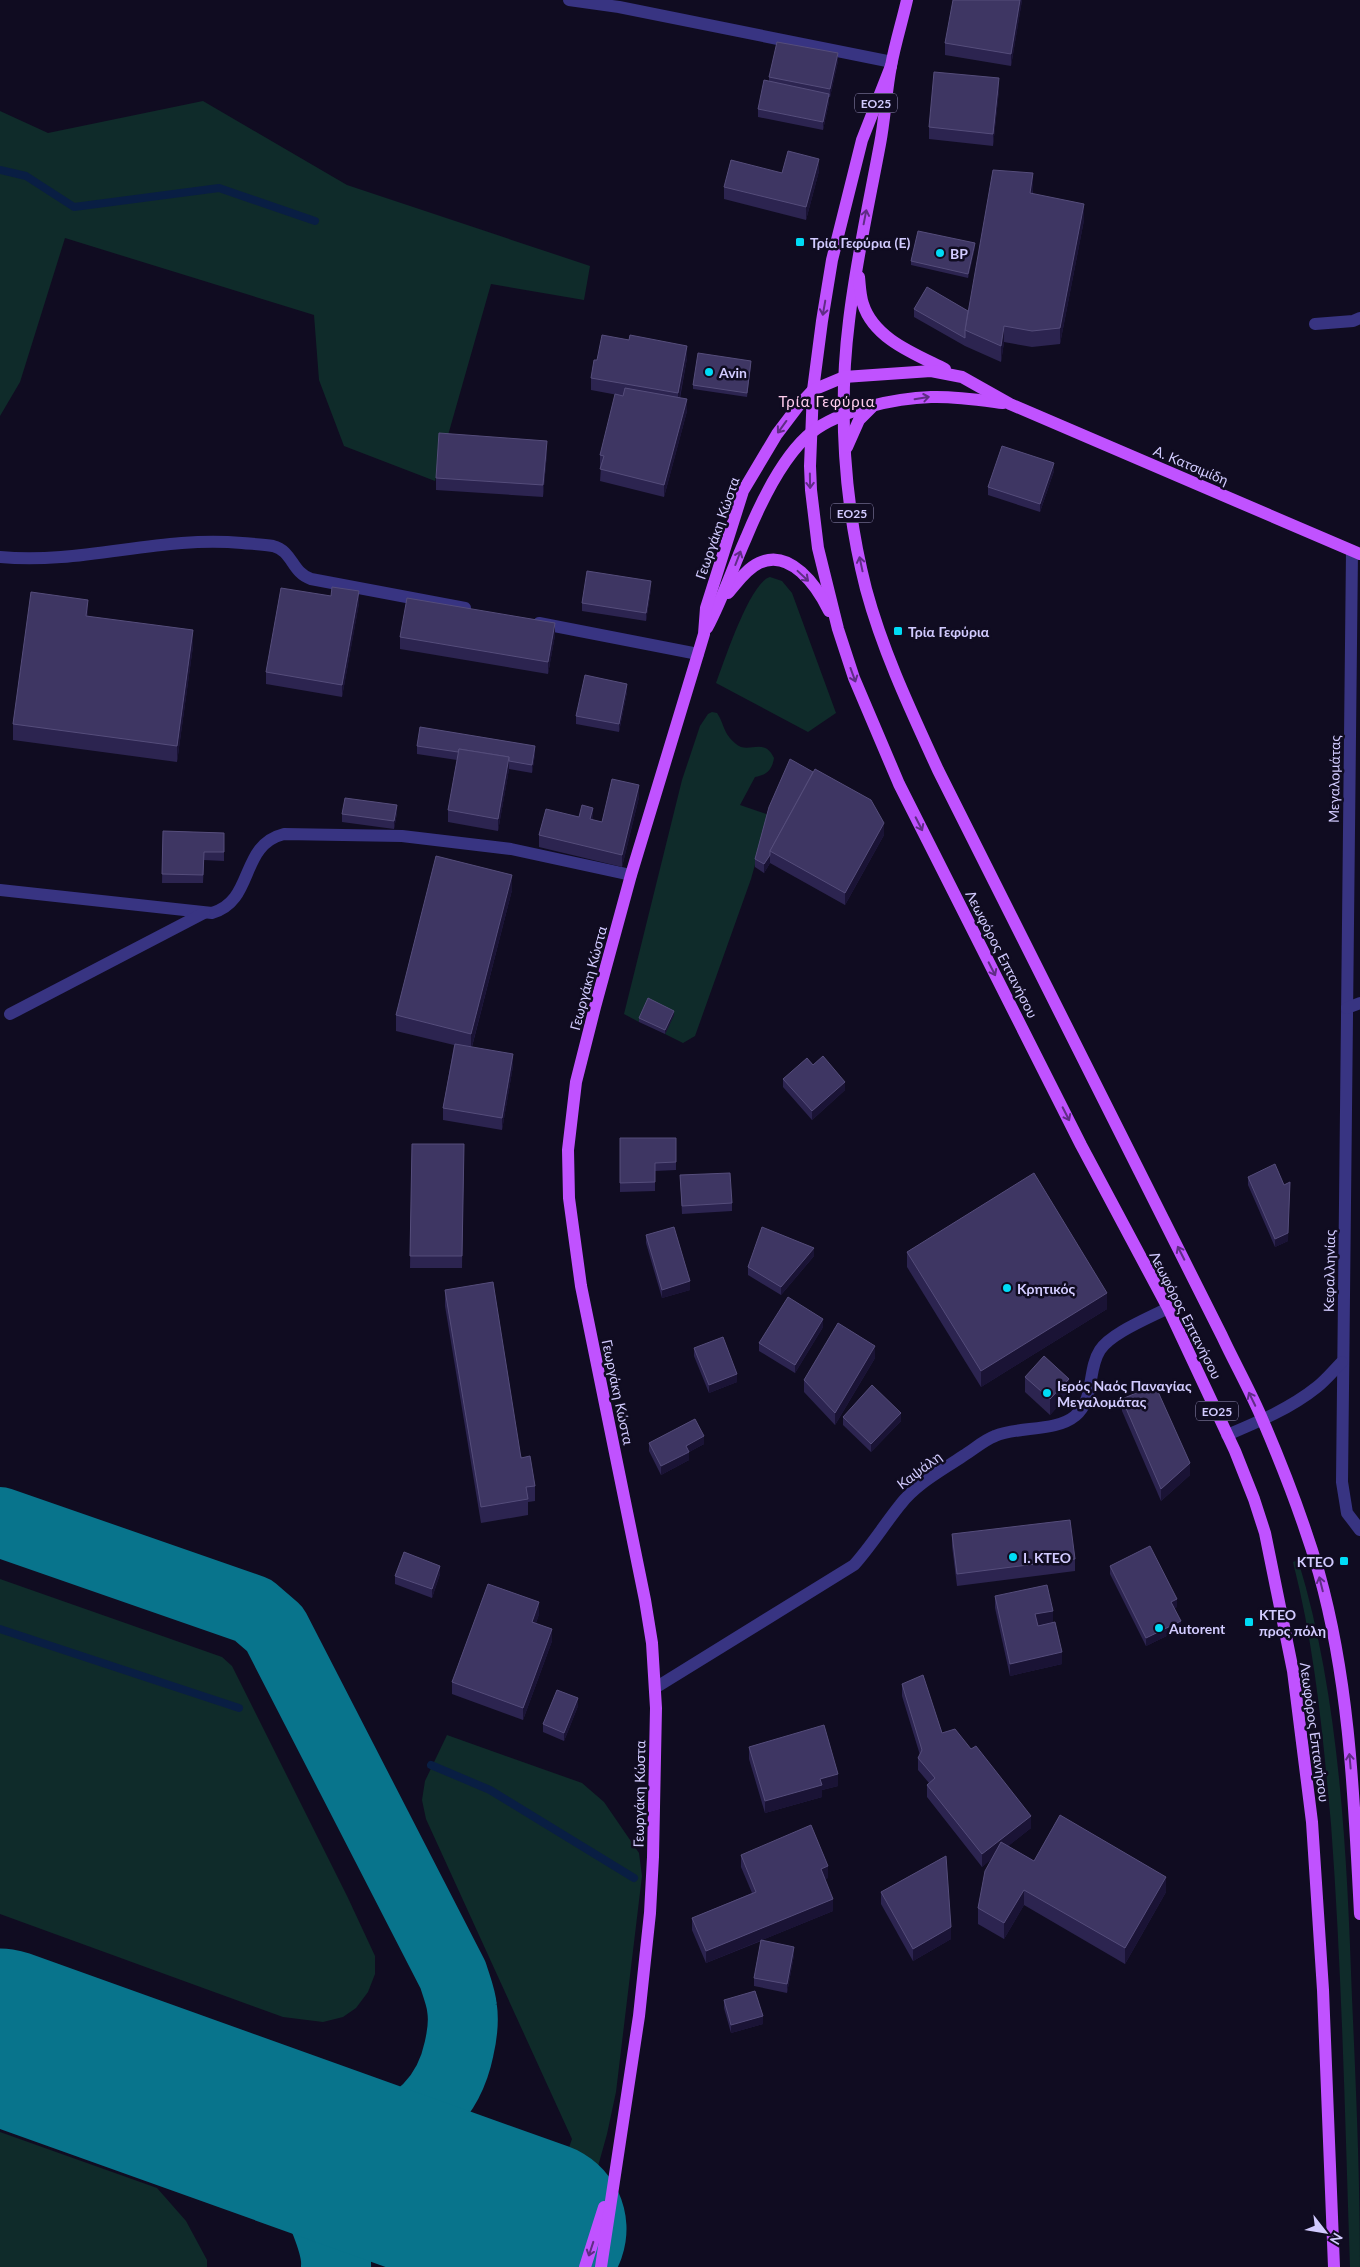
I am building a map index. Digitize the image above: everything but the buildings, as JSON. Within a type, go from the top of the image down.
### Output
[{"type":"main road","name":"ΕΟ25","points":[[844,414],[844,377],[848,321],[856,265],[880,142],[891,64],[907,0]]},
{"type":"main road","name":"ΕΟ25","points":[[812,432],[813,390],[829,278],[847,195],[862,140],[891,64]]},
{"type":"main road","points":[[856,265],[863,303],[867,312],[887,338],[962,377]]},
{"type":"main road","name":"Α. Κατσιμίδη","points":[[813,390],[844,377],[931,371],[962,377],[1010,404],[1356,553]]},
{"type":"main road","name":"Γεωργάκη Κώστα","points":[[704,634],[706,608],[743,490],[777,434],[798,405],[813,390]]},
{"type":"main road","name":"Α. Κατσιμίδη","points":[[844,414],[874,406],[931,397],[1010,404]]},
{"type":"main road","points":[[845,451],[859,420],[874,406]]},
{"type":"main road","name":"Γεωργάκη Κώστα","points":[[601,2267],[646,1964],[653,1857],[655,1688],[652,1643],[645,1600],[581,1286],[569,1198],[568,1150],[576,1082],[632,875],[704,634],[723,598],[746,538],[774,481],[791,455],[812,432],[844,414]]},
{"type":"main road","name":"Λεωφόρος Επτανήσου","points":[[844,414],[845,451],[854,529],[866,588],[903,695],[938,770],[1191,1271],[1263,1420],[1305,1528],[1323,1589],[1334,1640],[1349,1756],[1360,1914]]},
{"type":"main road","name":"Λεωφόρος Επτανήσου","points":[[812,432],[810,482],[818,548],[838,629],[857,686],[899,784],[1081,1146],[1168,1308],[1228,1435],[1254,1499],[1265,1533],[1293,1671],[1305,1757],[1317,1892],[1334,2267]]},
{"type":"main road","points":[[723,598],[758,563],[776,559],[783,560],[800,572],[813,585],[838,629]]},
{"type":"main road","name":"Γεωργάκη Κώστα","points":[[585,2267],[616,2169]]},
{"type":"street","points":[[568,0],[620,3],[891,64]]},
{"type":"street","points":[[1315,324],[1353,321],[1360,318]]},
{"type":"street","points":[[0,557],[60,558],[189,541],[214,540],[271,546],[286,553],[297,572],[312,580],[351,585],[476,610]]},
{"type":"street","name":"Μεγαλομάτας","points":[[1347,1008],[1356,553]]},
{"type":"street","points":[[525,620],[698,654]]},
{"type":"street","points":[[0,890],[204,913],[221,911],[228,906],[239,892],[260,847],[275,836],[284,834],[402,836],[511,849],[632,875]]},
{"type":"street","points":[[10,1014],[204,913]]},
{"type":"street","points":[[1347,1008],[1360,1003]]},
{"type":"street","name":"Κεφαλληνίας","points":[[1347,1008],[1342,1482],[1347,1513],[1360,1530]]},
{"type":"street","name":"Καψάλη","points":[[655,1688],[854,1565],[869,1548],[900,1504],[916,1488],[986,1441],[994,1436],[1016,1430],[1058,1424],[1074,1418],[1084,1405],[1095,1362],[1101,1348],[1113,1338],[1168,1308]]},
{"type":"street","points":[[1228,1435],[1263,1420],[1317,1387],[1342,1362]]},
{"type":"green space","points":[[203,101],[347,185],[590,266],[584,300],[491,284],[435,481],[344,446],[319,380],[314,315],[65,238],[20,382],[0,416],[0,111],[48,133]]},
{"type":"green space","points":[[770,577],[782,581],[792,593],[836,713],[808,732],[716,683],[746,607],[762,582]]},
{"type":"green space","points":[[712,712],[717,713],[720,717],[726,732],[736,744],[746,748],[766,748],[774,758],[772,766],[768,771],[763,775],[755,777],[740,805],[769,815],[751,879],[695,1036],[683,1043],[665,1034],[674,1015],[639,1022],[624,1014],[682,780],[700,726],[708,714]]},
{"type":"green space","points":[[1298,1560],[1312,1612],[1323,1666],[1332,1721],[1344,1833],[1356,2099],[1360,2267],[1350,2267],[1341,1990],[1331,1824],[1313,1659],[1293,1562]]},
{"type":"green space","points":[[0,1579],[222,1657],[232,1666],[375,1956],[375,1974],[368,1992],[356,2008],[343,2017],[323,2022],[283,2017],[0,1914]]},
{"type":"green space","points":[[447,1735],[582,1783],[604,1802],[639,1853],[642,1876],[616,2092],[607,2134],[570,2267],[526,2267],[572,2139],[426,1819],[422,1800],[425,1781]]},
{"type":"green space","points":[[0,2132],[157,2188],[186,2221],[207,2260],[207,2267],[0,2267]]},
{"type":"waterway","points":[[0,170],[26,176],[74,207],[219,188],[315,221]]},
{"type":"waterway","points":[[0,1629],[239,1708]]},
{"type":"waterway","points":[[431,1765],[490,1790],[634,1878]]},
{"type":"taxiway","points":[[0,1522],[253,1610],[275,1629],[453,1975],[463,2013],[460,2044],[454,2067],[447,2082],[428,2109],[401,2129],[349,2147],[319,2145],[275,2134]]},
{"type":"taxiway","points":[[211,2111],[250,2132],[280,2154],[294,2168],[306,2183],[326,2223],[335,2250],[336,2267]]},
{"type":"runway","points":[[0,2036],[539,2229]]},
{"type":"place","name":"Τρία Γεφύρια (E)","points":[[800,242]]},
{"type":"place","name":"BP","points":[[940,253]]},
{"type":"place","name":"Avin","points":[[709,372]]},
{"type":"place","name":"Τρία Γεφύρια","points":[[898,631]]},
{"type":"place","name":"Κρητικός","points":[[1007,1288]]},
{"type":"place","name":"Ιερός Ναός Παναγίας Μεγαλομάτας","points":[[1047,1393]]},
{"type":"place","name":"Ι. ΚΤΕΟ","points":[[1013,1557]]},
{"type":"place","name":"ΚΤΕΟ","points":[[1344,1561]]},
{"type":"place","name":"ΚΤΕΟ προς πόλη","points":[[1249,1622]]},
{"type":"place","name":"Autorent","points":[[1159,1628]]},
{"type":"district","name":"Τρία Γεφύρια","points":[[827,401]]}]
